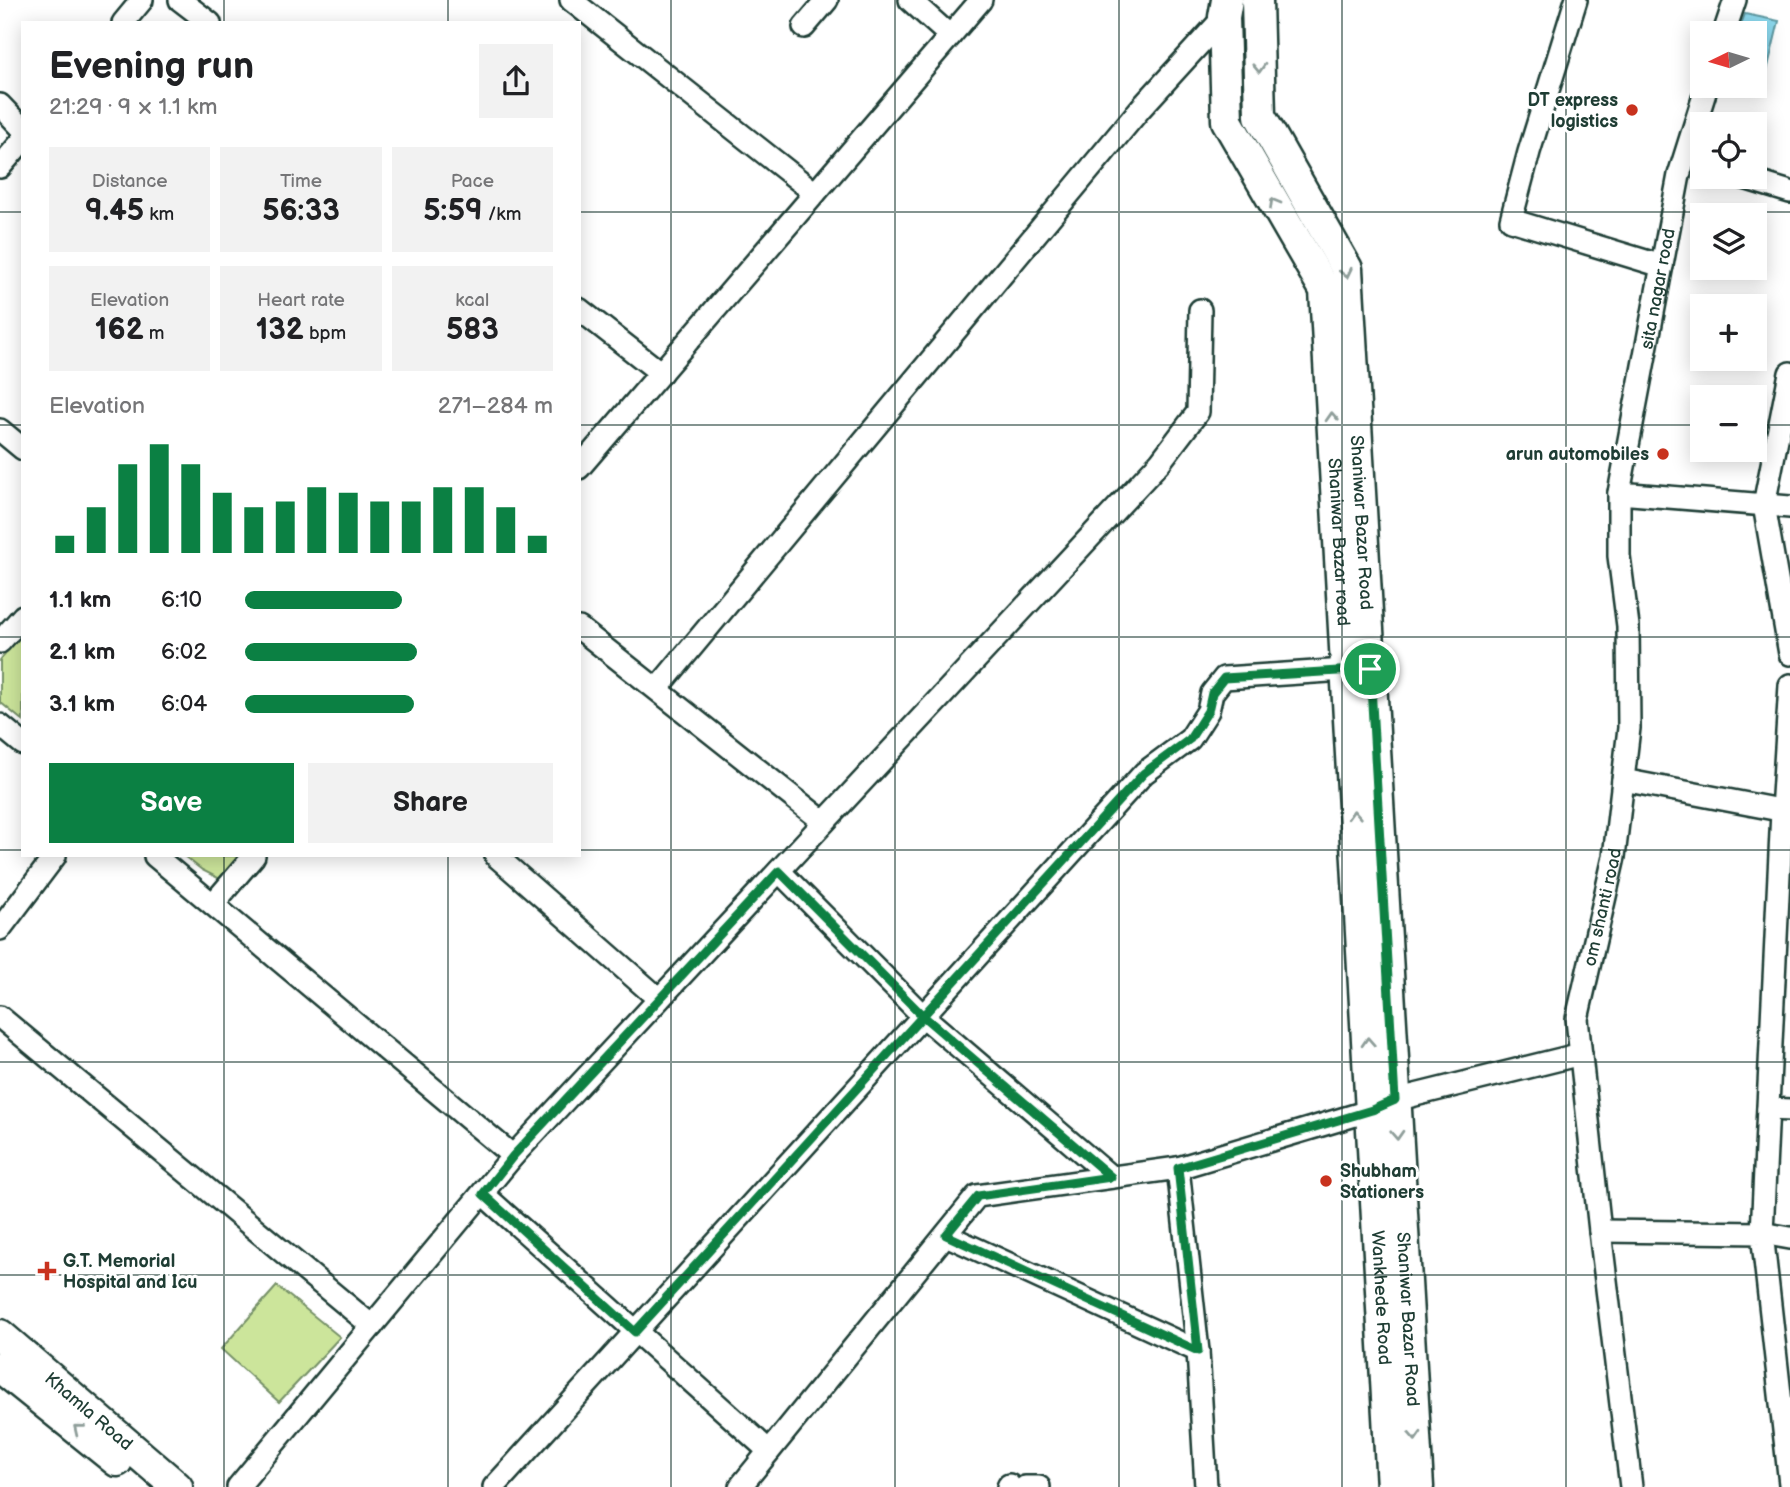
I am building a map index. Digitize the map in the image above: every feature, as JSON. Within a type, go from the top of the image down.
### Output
[{"type":"main road","name":"Shaniwar Bazar Road","points":[[1257,0],[1260,116],[1347,269],[1358,669]]},
{"type":"main road","name":"Shaniwar Bazar road","points":[[1226,8],[1227,121],[1325,290],[1358,669],[1384,1105]]},
{"type":"main road","name":"Shaniwar Bazar Road","points":[[1384,1105],[1418,1487]]},
{"type":"main road","name":"Wankhede Road","points":[[1384,1105],[1392,1487]]},
{"type":"main road","name":"Khamla Road","points":[[0,1335],[177,1487]]},
{"type":"main road","name":"Khamla Road","points":[[0,1367],[151,1487]]},
{"type":"street","points":[[125,21],[142,0]]},
{"type":"street","points":[[180,0],[206,21]]},
{"type":"street","points":[[571,0],[815,193]]},
{"type":"street","points":[[804,27],[827,0]]},
{"type":"street","points":[[910,0],[950,36]]},
{"type":"street","points":[[581,466],[981,0]]},
{"type":"street","points":[[1576,0],[1511,220],[1662,266]]},
{"type":"street","points":[[1728,21],[1735,0]]},
{"type":"street","points":[[657,689],[1226,8]]},
{"type":"street","points":[[0,105],[21,127]]},
{"type":"street","points":[[0,167],[21,142]]},
{"type":"street","name":"sita nagar road","points":[[1619,493],[1679,175],[1690,165]]},
{"type":"street","points":[[1767,185],[1790,192]]},
{"type":"street","points":[[238,1487],[513,1156],[1160,461],[1198,412],[1200,310]]},
{"type":"street","points":[[581,311],[661,373]]},
{"type":"street","points":[[1790,373],[1764,505],[1790,653]]},
{"type":"street","points":[[0,430],[21,447]]},
{"type":"street","points":[[1619,493],[1790,507]]},
{"type":"street","name":"om shanti road","points":[[1619,493],[1619,556],[1628,626],[1629,728],[1614,858],[1577,1019],[1631,1487]]},
{"type":"street","points":[[0,642],[21,618]]},
{"type":"street","points":[[581,630],[824,822]]},
{"type":"street","points":[[494,1487],[1144,773],[1190,739],[1208,711],[1212,693],[1224,678],[1358,669]]},
{"type":"street","points":[[1790,685],[1782,958],[1768,1109],[1762,1233],[1790,1484]]},
{"type":"street","points":[[0,725],[21,742]]},
{"type":"street","points":[[1623,780],[1786,812]]},
{"type":"street","points":[[0,929],[54,857]]},
{"type":"street","points":[[156,857],[513,1156]]},
{"type":"street","points":[[213,904],[253,857]]},
{"type":"street","points":[[497,857],[659,999]]},
{"type":"street","points":[[779,871],[923,1016],[1111,1177]]},
{"type":"street","points":[[0,1017],[372,1326]]},
{"type":"street","points":[[740,1487],[978,1196],[1178,1168],[1384,1105],[1581,1054]]},
{"type":"street","points":[[1768,1109],[1790,1110]]},
{"type":"street","points":[[1178,1168],[1198,1351],[1206,1487]]},
{"type":"street","points":[[483,1194],[769,1451]]},
{"type":"street","points":[[1600,1231],[1762,1233],[1790,1238]]},
{"type":"street","points":[[946,1235],[1198,1351]]},
{"type":"street","points":[[1014,1486],[1039,1487]]},
{"type":"green space","points":[[21,634],[21,719],[0,702],[0,660]]},
{"type":"green space","points":[[185,857],[242,857],[222,880],[202,870]]},
{"type":"green space","points":[[277,1286],[340,1337],[279,1402],[221,1349]]},
{"type":"water","points":[[1745,14],[1779,21],[1768,67],[1768,21],[1742,21]]},
{"type":"place","name":"DT express logistics","points":[[1632,110]]},
{"type":"place","name":"arun automobiles","points":[[1663,454]]},
{"type":"place","name":"Shubham Stationers","points":[[1326,1181]]},
{"type":"place","name":"G.T. Memorial Hospital and Icu","points":[[47,1271]]},
{"type":"route","points":[[1370,669],[1224,678],[1212,693],[1208,711],[1190,739],[1144,773],[923,1016],[865,1079],[635,1332],[483,1194],[513,1156],[779,871],[923,1016],[1111,1177],[978,1196],[946,1235],[1198,1351],[1178,1168],[1372,1110],[1395,1100],[1370,669]]}]
